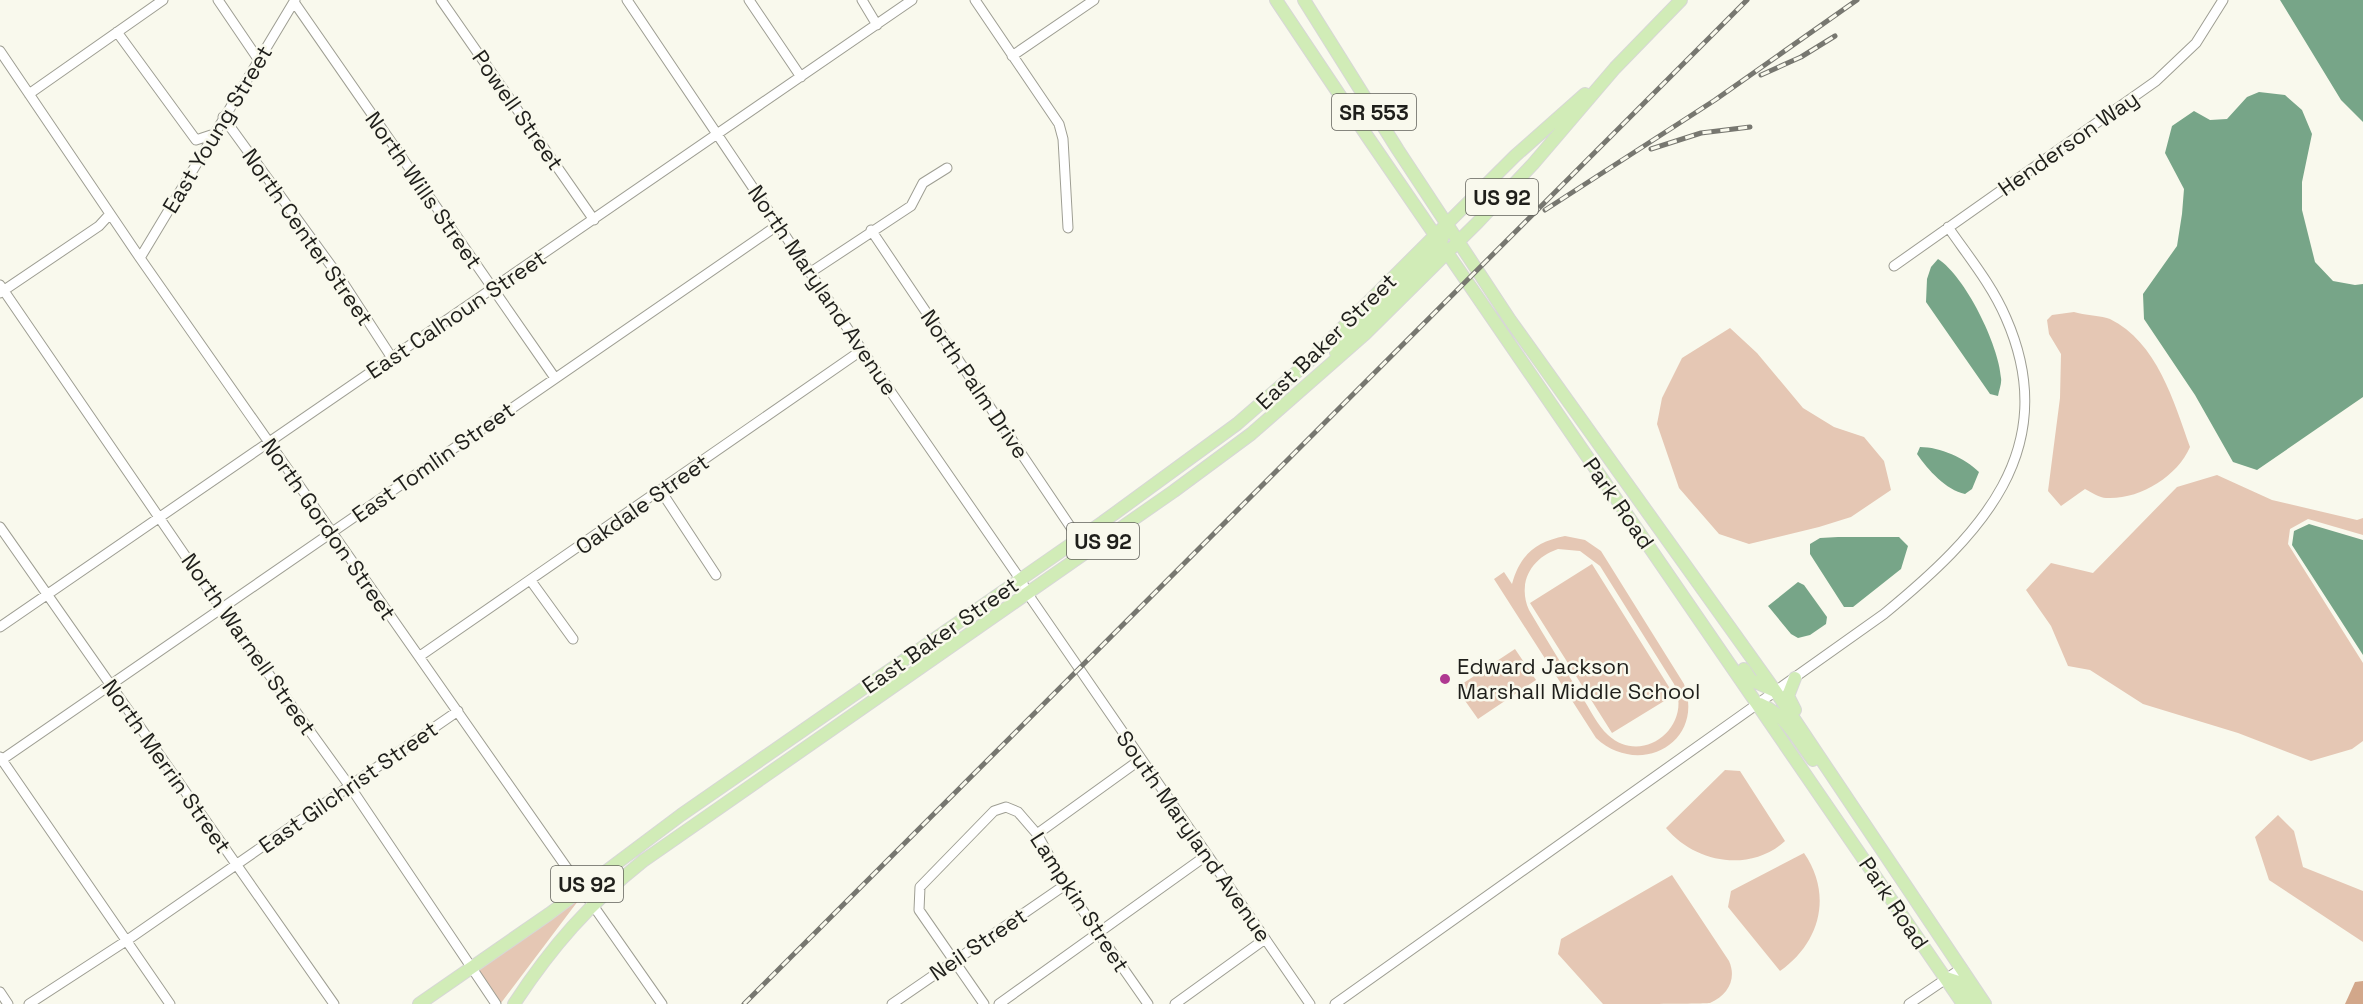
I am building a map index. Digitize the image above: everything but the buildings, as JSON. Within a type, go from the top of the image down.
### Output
[{"type":"main road","name":"Park Road","points":[[1276,0],[1963,1004]]},
{"type":"main road","name":"Park Road","points":[[1304,0],[1458,241],[1552,379],[1776,692],[1985,1004]]},
{"type":"main road","name":"US 92","points":[[1615,68],[1515,156],[1446,223],[1441,243],[1458,241],[1533,164],[1615,68],[1681,0]]},
{"type":"main road","name":"East Baker Street","points":[[592,904],[643,861],[1218,460],[1280,410],[1335,358],[1365,334],[1441,243]]},
{"type":"main road","name":"East Baker Street","points":[[419,1004],[472,969],[681,815],[1207,447],[1269,398],[1441,243]]},
{"type":"main road","points":[[1678,587],[1690,595],[1751,680],[1776,692]]},
{"type":"main road","points":[[1795,678],[1788,696],[1836,773],[1849,801]]},
{"type":"main road","points":[[1759,703],[1774,710],[1783,719],[1824,776],[1849,801]]},
{"type":"main road","name":"US 92","points":[[514,1004],[556,944],[592,904]]},
{"type":"main road","points":[[1946,978],[1958,982],[1975,1004]]},
{"type":"street","points":[[29,94],[163,0]]},
{"type":"street","points":[[218,0],[258,59]]},
{"type":"street","name":"Powell Street","points":[[441,0],[594,220]]},
{"type":"street","name":"North Maryland Avenue","points":[[627,0],[862,350],[1020,579],[1027,593]]},
{"type":"street","points":[[749,0],[801,77]]},
{"type":"street","points":[[862,0],[877,25]]},
{"type":"street","name":"East Calhoun Street","points":[[0,627],[912,0]]},
{"type":"street","points":[[975,0],[1059,124],[1063,139],[1068,228]]},
{"type":"street","points":[[1012,56],[1094,0]]},
{"type":"street","name":"Henderson Way","points":[[1894,266],[2156,81],[2196,43],[2223,0]]},
{"type":"street","name":"East Young Street","points":[[140,258],[211,135],[294,1]]},
{"type":"street","name":"North Wills Street","points":[[294,1],[555,378]]},
{"type":"street","points":[[117,32],[196,140],[211,135]]},
{"type":"street","name":"North Gordon Street","points":[[0,51],[268,443],[459,711],[662,1004]]},
{"type":"street","name":"North Center Street","points":[[223,117],[340,278],[392,358]]},
{"type":"street","points":[[811,272],[871,230],[911,206],[923,183],[947,168]]},
{"type":"street","points":[[1,290],[99,226],[110,214]]},
{"type":"street","name":"East Tomlin Street","points":[[1,759],[778,225]]},
{"type":"street","points":[[1335,1004],[1884,614],[1925,581],[1972,532],[2000,496],[2012,470],[2021,438],[2025,402],[2022,364],[2006,318],[1979,271],[1948,226]]},
{"type":"street","name":"North Palm Drive","points":[[871,230],[1078,538]]},
{"type":"street","name":"North Warnell Street","points":[[1,290],[161,517],[221,608],[351,788],[496,1004]]},
{"type":"street","name":"Oakdale Street","points":[[420,656],[862,350]]},
{"type":"street","points":[[661,491],[716,575]]},
{"type":"street","name":"North Merrin Street","points":[[0,527],[334,1004]]},
{"type":"street","points":[[531,580],[573,639]]},
{"type":"street","name":"South Maryland Avenue","points":[[1027,593],[1310,1004]]},
{"type":"street","points":[[912,653],[922,667]]},
{"type":"street","name":"East Gilchrist Street","points":[[29,1004],[351,788],[459,711]]},
{"type":"street","points":[[788,740],[798,754]]},
{"type":"street","points":[[1,759],[170,1004]]},
{"type":"street","points":[[1036,834],[1141,759]]},
{"type":"street","name":"Lampkin Street","points":[[954,961],[919,910],[920,887],[994,811],[1006,807],[1018,812],[1036,834],[1065,885],[1148,1004]]},
{"type":"street","points":[[681,815],[691,828]]},
{"type":"street","points":[[999,1004],[1207,855]]},
{"type":"street","name":"Neil Street","points":[[892,1004],[1065,885]]},
{"type":"street","points":[[1175,1004],[1265,939]]},
{"type":"street","points":[[954,961],[984,1004]]},
{"type":"street","points":[[1910,1004],[1962,968]]},
{"type":"street","points":[[0,992],[8,1004]]},
{"type":"shaded area","points":[[2280,0],[2363,0],[2363,122],[2341,100]]},
{"type":"shaded area","points":[[2259,92],[2285,95],[2302,110],[2312,134],[2302,182],[2302,210],[2315,262],[2333,281],[2363,284],[2363,397],[2257,470],[2233,462],[2195,395],[2144,319],[2143,294],[2177,246],[2184,189],[2165,153],[2172,126],[2194,111],[2210,120],[2227,119],[2247,97]]},
{"type":"shaded area","points":[[1938,259],[1959,280],[1979,312],[1987,330],[1999,364],[2001,380],[1998,396],[1990,394],[1926,302],[1927,279],[1931,267]]},
{"type":"shaded area","points":[[2074,312],[2110,319],[2140,342],[2162,375],[2190,447],[2176,468],[2144,491],[2119,498],[2106,498],[2085,489],[2061,506],[2048,491],[2060,398],[2061,354],[2049,334],[2047,320],[2052,315]]},
{"type":"shaded area","points":[[1730,328],[1757,353],[1803,408],[1834,427],[1864,437],[1884,461],[1891,490],[1851,517],[1819,527],[1749,544],[1719,534],[1679,488],[1657,424],[1662,398],[1682,358]]},
{"type":"shaded area","points":[[1920,447],[1944,451],[1973,467],[1979,472],[1972,489],[1965,494],[1944,484],[1917,454]]},
{"type":"shaded area","points":[[2217,475],[2272,500],[2357,520],[2363,518],[2363,535],[2308,519],[2290,529],[2288,544],[2363,663],[2363,741],[2352,749],[2311,761],[2238,733],[2143,704],[2090,670],[2068,666],[2051,626],[2026,590],[2051,563],[2093,573],[2177,487]]},
{"type":"shaded area","points":[[2309,524],[2363,540],[2363,655],[2292,545],[2294,531]]},
{"type":"shaded area","points":[[1565,536],[1585,540],[1601,551],[1684,684],[1688,705],[1686,723],[1677,738],[1664,748],[1649,754],[1631,755],[1613,750],[1596,738],[1494,579],[1504,572],[1512,584],[1519,565],[1530,551]],"holes":[[[1558,549],[1580,551],[1600,566],[1674,684],[1678,700],[1677,714],[1671,727],[1662,737],[1650,744],[1636,746],[1622,744],[1604,731],[1529,610],[1525,590],[1526,581],[1534,565]]]},
{"type":"shaded area","points":[[1899,537],[1908,546],[1901,569],[1853,607],[1844,607],[1810,554],[1810,544],[1820,538]]},
{"type":"shaded area","points":[[1592,564],[1674,695],[1612,733],[1530,603]]},
{"type":"shaded area","points":[[1798,582],[1804,585],[1827,617],[1826,624],[1810,635],[1798,638],[1791,634],[1768,606]]},
{"type":"shaded area","points":[[1515,649],[1536,680],[1478,719],[1456,688]]},
{"type":"shaded area","points":[[1725,770],[1740,771],[1785,841],[1771,851],[1740,860],[1723,860],[1692,849],[1666,828]]},
{"type":"shaded area","points":[[2278,815],[2294,831],[2303,867],[2363,891],[2363,942],[2269,880],[2255,837]]},
{"type":"shaded area","points":[[1804,853],[1813,869],[1818,885],[1820,901],[1818,917],[1805,947],[1780,971],[1728,907],[1731,891]]},
{"type":"shaded area","points":[[1672,875],[1729,961],[1732,974],[1729,986],[1722,996],[1710,1003],[1603,1004],[1558,954],[1561,939]]},
{"type":"shaded area","points":[[576,899],[578,901],[501,1003],[478,971]]},
{"type":"shaded area","points":[[2363,981],[2363,1004],[2345,1004],[2355,982]]},
{"type":"railway","points":[[744,1004],[1747,0]]},
{"type":"railway","points":[[1545,210],[1715,100],[1857,0]]},
{"type":"railway","points":[[1761,75],[1801,57],[1835,36]]},
{"type":"railway","points":[[1651,149],[1701,133],[1750,127]]},
{"type":"place","name":"Edward Jackson Marshall Middle School","points":[[1445,679]]}]
